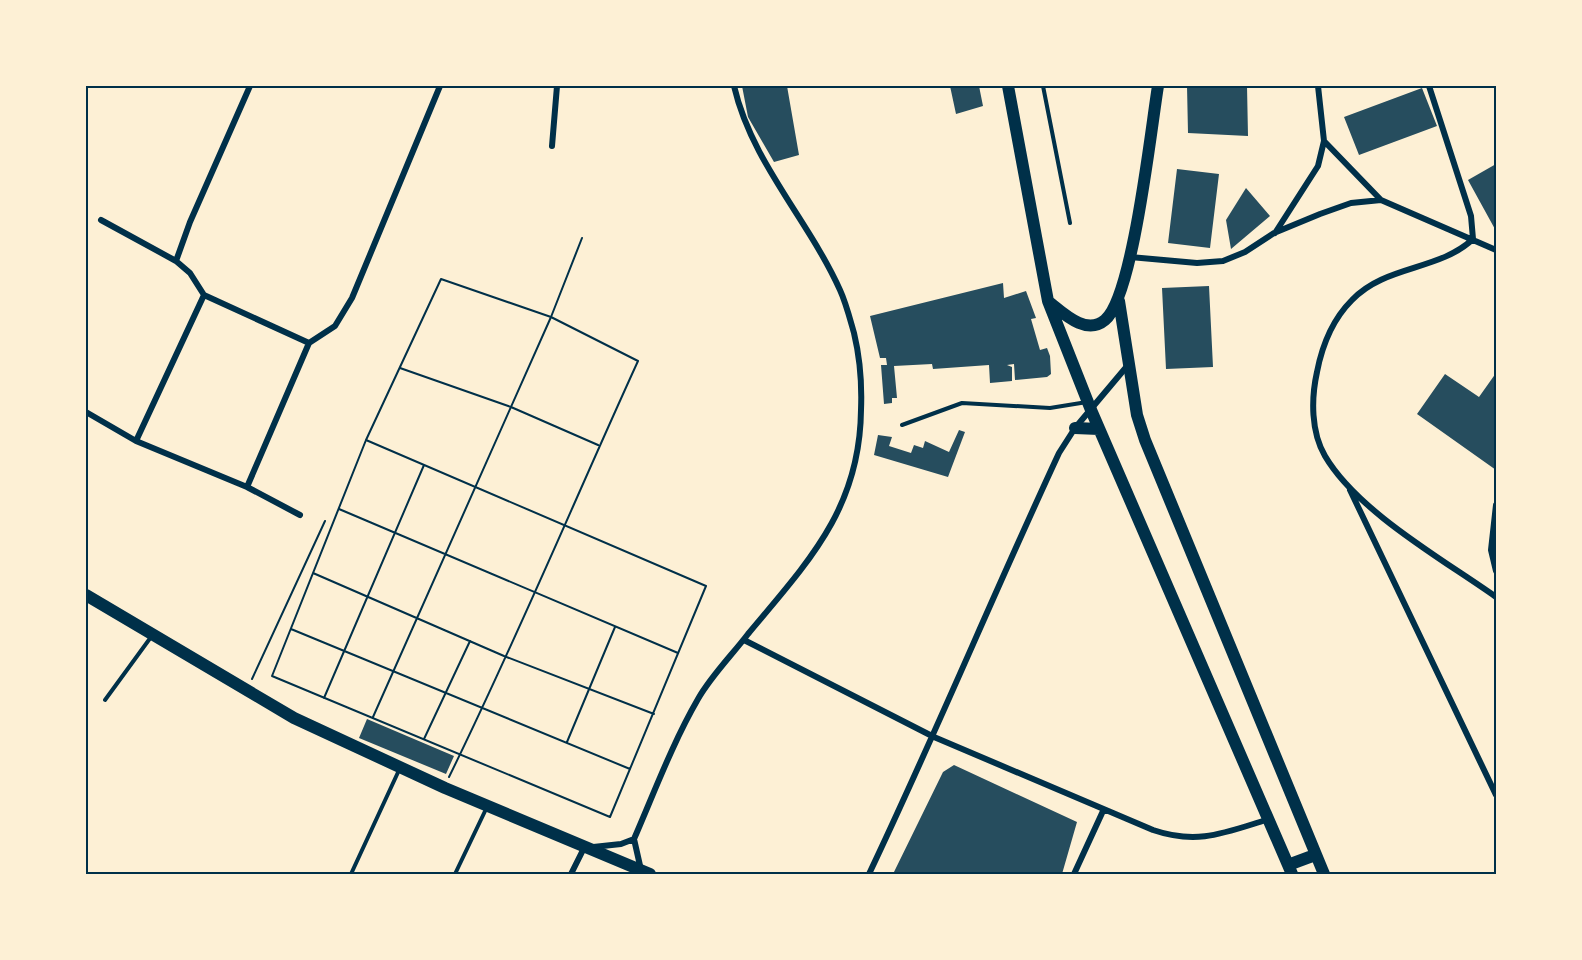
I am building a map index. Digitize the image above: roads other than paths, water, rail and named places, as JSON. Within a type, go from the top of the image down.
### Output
[{"type":"main road","points":[[1008,86],[1048,301],[1089,406],[1266,820],[1290,870],[1315,855]]},
{"type":"main road","points":[[1158,86],[1130,257],[1119,301],[1128,364],[1145,440],[1324,874]]},
{"type":"main road","points":[[1048,301],[1071,319],[1083,325],[1094,325],[1105,320],[1119,301]]},
{"type":"main road","points":[[1075,428],[1092,426],[1099,429]]},
{"type":"main road","points":[[86,595],[294,718],[445,788],[645,873]]},
{"type":"street","points":[[176,261],[190,222],[250,86]]},
{"type":"street","points":[[247,487],[309,343],[335,326],[352,298],[438,86]]},
{"type":"street","points":[[552,146],[556,86]]},
{"type":"street","points":[[645,873],[634,839],[698,698],[814,554],[838,516],[853,476],[861,436],[862,385],[855,336],[841,292],[825,261],[775,183],[739,106],[734,86]]},
{"type":"street","points":[[1274,233],[1317,166],[1324,141],[1318,86]]},
{"type":"street","points":[[1429,86],[1471,216],[1473,239]]},
{"type":"street","points":[[1324,141],[1381,200],[1497,250]]},
{"type":"street","points":[[1130,257],[1197,262],[1223,261],[1245,252],[1274,233],[1351,203],[1381,200]]},
{"type":"street","points":[[101,220],[176,261],[190,273],[204,295],[309,343]]},
{"type":"street","points":[[1473,239],[1448,256],[1404,269],[1374,284],[1353,299],[1321,350],[1314,387],[1313,420],[1324,455],[1348,488],[1497,795]]},
{"type":"street","points":[[136,441],[204,295]]},
{"type":"street","points":[[869,874],[934,737],[979,626],[1059,453],[1089,406],[1128,364]]},
{"type":"street","points":[[86,412],[136,441],[247,487],[300,515]]},
{"type":"street","points":[[1348,488],[1381,516],[1497,597]]},
{"type":"street","points":[[1497,505],[1491,550],[1497,571]]},
{"type":"street","points":[[744,640],[934,737],[1103,811],[1172,836],[1212,837],[1266,820]]},
{"type":"street","points":[[1074,874],[1103,811]]},
{"type":"street","points":[[571,874],[584,848],[621,844],[634,839]]},
{"type":"lane","points":[[1043,86],[1070,223]]},
{"type":"lane","points":[[902,425],[962,403],[1050,408],[1089,406]]},
{"type":"lane","points":[[105,700],[153,634]]},
{"type":"lane","points":[[351,874],[400,767]]},
{"type":"lane","points":[[455,874],[487,806]]}]
